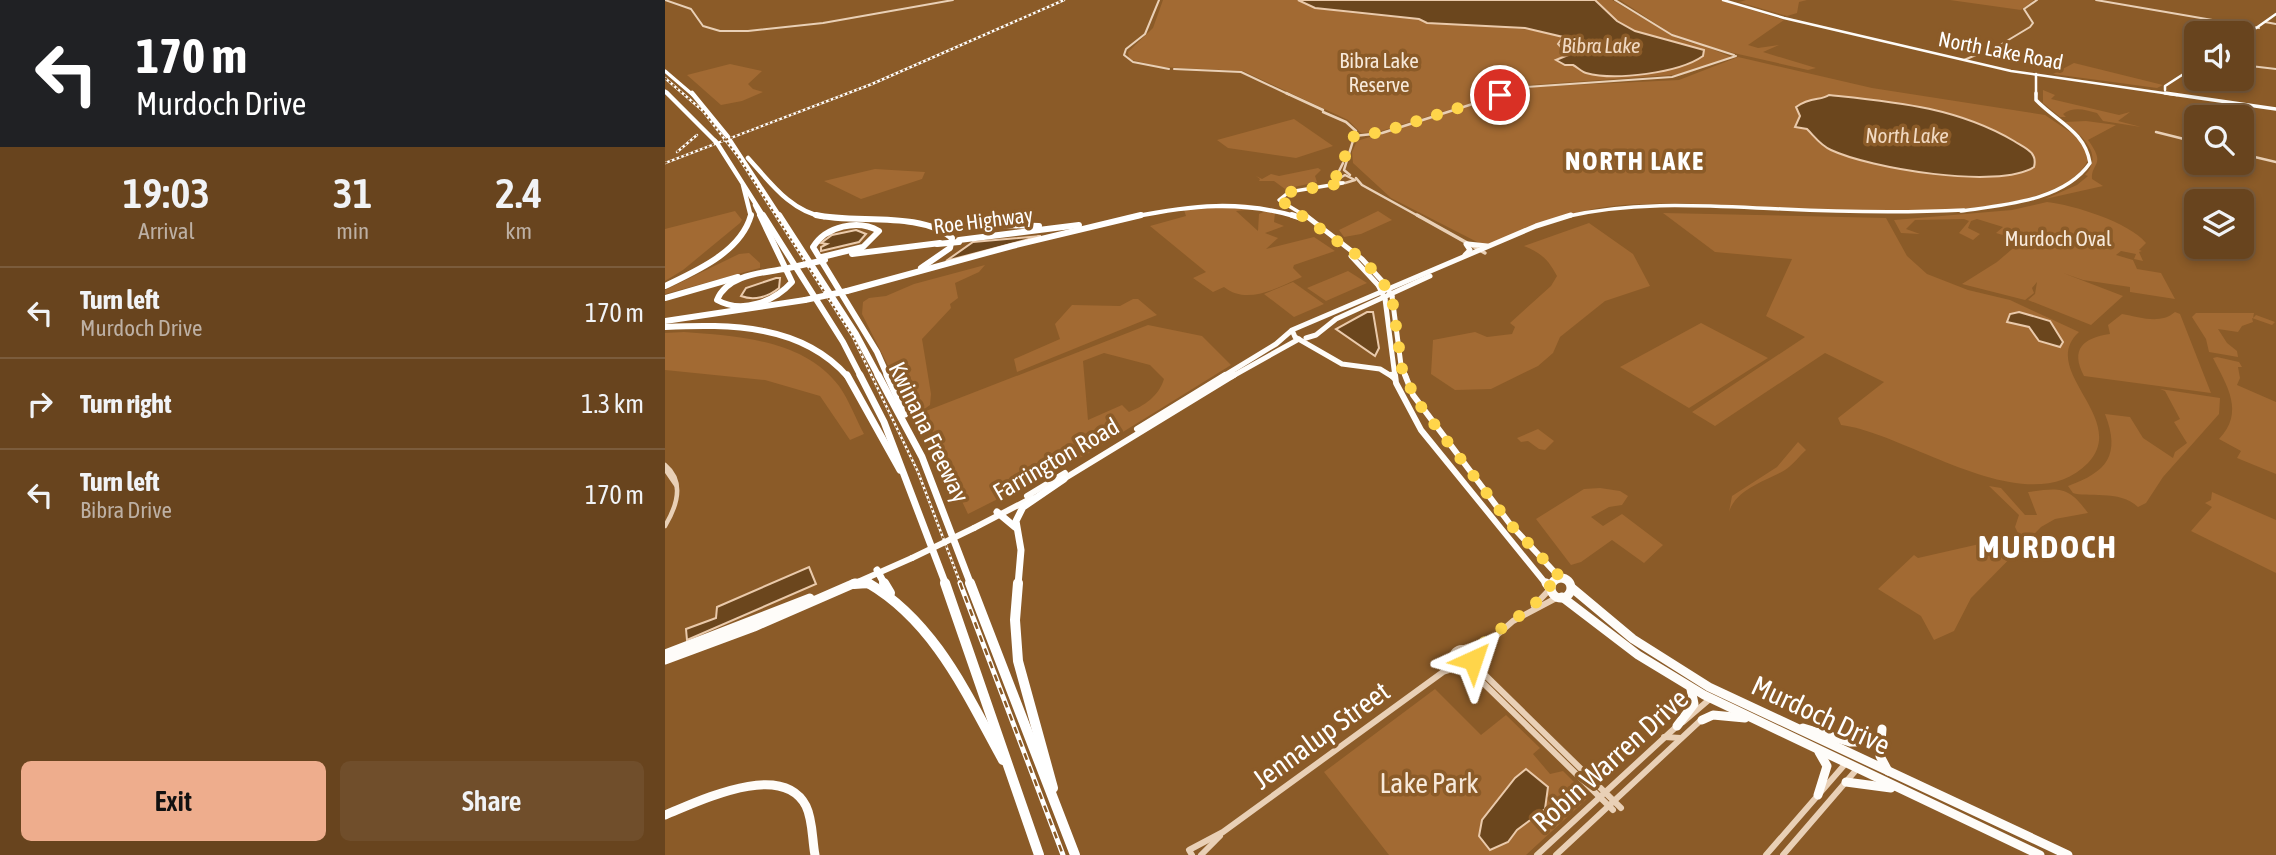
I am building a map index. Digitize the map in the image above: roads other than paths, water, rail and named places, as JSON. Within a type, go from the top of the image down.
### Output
[{"type":"highway","name":"Kwinana Freeway","points":[[665,71],[692,93],[729,139],[856,334],[922,457],[1075,855]]},
{"type":"highway","name":"Kwinana Freeway","points":[[665,91],[716,142],[744,182],[854,361],[884,422],[912,492],[1039,855]]},
{"type":"highway","points":[[729,139],[797,208],[827,219],[936,226],[950,234],[952,242],[945,253],[926,266],[847,290]]},
{"type":"highway","points":[[744,182],[766,233],[792,282],[779,295],[752,304],[732,306],[717,300],[720,292],[733,283],[783,267]]},
{"type":"highway","points":[[665,286],[713,259],[742,234],[751,213],[744,182]]},
{"type":"highway","name":"Roe Highway","points":[[959,241],[1237,201],[1274,204],[1304,217]]},
{"type":"highway","name":"Roe Highway","points":[[665,321],[776,305],[847,290],[1056,235],[1202,205],[1240,203],[1275,207],[1304,217]]},
{"type":"highway","points":[[665,298],[724,281],[824,259],[1149,215]]},
{"type":"highway","points":[[865,223],[1042,226],[1128,216]]},
{"type":"highway","points":[[824,259],[872,242],[879,233],[876,228],[851,226],[822,236],[813,247],[877,352],[922,457]]},
{"type":"highway","points":[[665,327],[756,331],[791,339],[825,355],[853,383],[912,492]]},
{"type":"highway","points":[[1064,479],[1023,507],[1016,521],[1020,534],[1021,564],[1015,620],[1018,661],[1068,836]]},
{"type":"highway","points":[[999,513],[1012,522],[1020,534]]},
{"type":"highway","points":[[878,571],[897,606]]},
{"type":"highway","points":[[853,584],[864,582],[877,587],[945,654],[1014,779]]},
{"type":"main road","name":"North Lake Road","points":[[1723,0],[1779,17],[2025,74],[2164,89]]},
{"type":"main road","name":"North Lake Road","points":[[1729,0],[1966,60],[2078,81],[2164,89]]},
{"type":"main road","points":[[2254,30],[2276,15]]},
{"type":"main road","points":[[2025,74],[2031,76],[2033,86]]},
{"type":"main road","points":[[1830,211],[1890,217],[1933,214],[2029,199],[2073,181],[2087,171],[2091,162],[2086,144],[2038,106],[2032,96],[2035,74]]},
{"type":"main road","points":[[2164,89],[2184,75]]},
{"type":"main road","points":[[2033,86],[2038,78],[2078,81]]},
{"type":"main road","points":[[2164,89],[2276,108]]},
{"type":"main road","name":"Murdoch Drive","points":[[1345,183],[1289,192],[1280,197],[1281,203],[1304,217],[1381,284],[1388,297],[1402,369],[1416,400],[1510,524],[1562,579],[1568,581],[1629,643],[1790,725],[1903,790],[2040,855]]},
{"type":"main road","points":[[1308,323],[1316,325],[1319,330],[1361,306],[1490,246],[1552,220],[1584,213],[1666,204],[1855,212],[1964,210]]},
{"type":"main road","points":[[1855,212],[1890,217],[1906,213]]},
{"type":"main road","points":[[1441,267],[1584,213]]},
{"type":"main road","points":[[1465,243],[1490,246]]},
{"type":"main road","points":[[1308,323],[1441,267],[1468,253],[1469,248],[1465,243]]},
{"type":"main road","points":[[1410,281],[1434,274]]},
{"type":"main road","name":"Murdoch Drive","points":[[1388,297],[1395,379],[1417,424],[1550,588],[1689,687],[1817,749],[1850,758]]},
{"type":"main road","name":"Farrington Road","points":[[999,513],[1276,344],[1297,325],[1308,323]]},
{"type":"main road","name":"Farrington Road","points":[[665,654],[878,571],[973,527],[1064,479],[1245,368],[1303,338],[1313,336],[1319,330]]},
{"type":"main road","points":[[1291,331],[1292,335],[1303,338],[1342,364],[1381,368],[1395,379]]},
{"type":"main road","name":"Farrington Road","points":[[665,660],[853,584],[878,571]]},
{"type":"main road","points":[[1550,588],[1552,582],[1562,579]]},
{"type":"main road","points":[[1561,597],[1568,595],[1572,588]]},
{"type":"main road","points":[[1677,726],[1694,704],[1694,694],[1689,687]]},
{"type":"main road","points":[[1702,720],[1713,715],[1751,719]]},
{"type":"main road","points":[[1790,725],[1850,742],[1862,742]]},
{"type":"main road","points":[[1882,729],[1880,756],[1888,771]]},
{"type":"main road","points":[[1817,749],[1827,766],[1818,795]]},
{"type":"main road","name":"Murdoch Drive","points":[[1860,764],[1888,771],[2068,855]]},
{"type":"main road","points":[[1846,782],[1863,781],[1903,790]]},
{"type":"main road","points":[[665,815],[744,787],[783,787],[799,797],[806,806],[814,855]]},
{"type":"street","points":[[667,0],[693,10],[700,24],[706,28],[742,31],[793,27],[953,0]]},
{"type":"street","points":[[1159,0],[1145,34],[1126,49],[1124,55],[1133,62],[1162,68],[1215,69],[1251,75],[1347,122],[1355,134]]},
{"type":"street","points":[[1355,134],[1366,135],[1526,87],[1672,77],[1734,56],[1671,35],[1614,0]]},
{"type":"street","points":[[1966,60],[2000,45],[2031,26],[2032,21],[2024,9],[2038,0]]},
{"type":"street","points":[[2095,0],[2259,27]]},
{"type":"street","points":[[2266,22],[2276,24]]},
{"type":"street","points":[[2254,66],[2276,69]]},
{"type":"street","points":[[2156,132],[2184,139]]},
{"type":"street","points":[[1355,134],[1344,170],[1375,192],[1481,252]]},
{"type":"street","points":[[1355,134],[1335,181],[1375,192]]},
{"type":"street","points":[[2254,157],[2276,162]]},
{"type":"street","points":[[1336,177],[1350,175]]},
{"type":"street","points":[[1345,183],[1356,178]]},
{"type":"street","points":[[665,467],[675,485],[677,504],[665,526]]},
{"type":"street","name":"Jennalup Street","points":[[1190,853],[1199,844],[1223,832],[1443,672],[1471,664],[1473,657],[1489,639],[1531,609],[1550,588]]},
{"type":"street","name":"Jennalup Street","points":[[1531,609],[1561,597]]},
{"type":"street","name":"Jennalup Street","points":[[1443,672],[1456,650],[1489,639]]},
{"type":"street","points":[[1463,648],[1473,657],[1481,671],[1607,800]]},
{"type":"street","points":[[1451,657],[1460,667],[1475,675],[1607,800],[1618,802],[1620,795]]},
{"type":"street","name":"Robin Warren Drive","points":[[1537,855],[1607,800],[1620,795],[1713,708],[1712,699],[1683,672]]},
{"type":"street","name":"Robin Warren Drive","points":[[1556,855],[1664,737],[1712,699],[1733,698]]},
{"type":"street","points":[[1664,737],[1682,738]]},
{"type":"street","points":[[1766,855],[1850,758]]},
{"type":"street","points":[[1783,855],[1860,764]]},
{"type":"street","name":"Jennalup Street","points":[[1203,854],[1223,832]]},
{"type":"street","points":[[1199,844],[1203,854]]},
{"type":"water","name":"Bibra Lake","points":[[1298,0],[1595,0],[1617,21],[1635,31],[1704,50],[1703,56],[1692,62],[1663,71],[1629,76],[1598,75],[1556,60],[1568,55],[1558,44],[1563,37],[1525,28],[1427,23],[1419,19],[1315,8]]},
{"type":"water","name":"North Lake","points":[[1829,95],[1925,108],[1970,120],[2026,148],[2034,158],[2034,167],[2017,174],[1964,176],[1902,169],[1849,157],[1827,148],[1807,129],[1795,127],[1800,116],[1796,107],[1806,101]]},
{"type":"water","points":[[856,230],[866,234],[859,242],[821,251],[821,247],[827,244],[821,243],[832,235]]},
{"type":"water","points":[[1041,236],[1037,237],[946,261],[973,242]]},
{"type":"water","points":[[780,278],[779,288],[770,294],[756,298],[741,296],[746,288]]},
{"type":"water","points":[[1367,312],[1373,312],[1379,348],[1375,356],[1336,329]]},
{"type":"water","points":[[2019,312],[2050,321],[2063,342],[2060,347],[2039,341],[2029,327],[2007,322],[2010,314]]},
{"type":"water","points":[[809,567],[816,584],[687,640],[686,629],[716,618],[717,607]]},
{"type":"water","points":[[1526,769],[1548,787],[1545,809],[1517,830],[1508,842],[1490,850],[1479,836],[1482,820],[1515,778]]},
{"type":"railway","points":[[725,140],[872,84],[1064,0]]},
{"type":"railway","points":[[665,78],[703,111],[725,140]]},
{"type":"railway","points":[[677,152],[697,135]]},
{"type":"railway","points":[[665,163],[725,140]]},
{"type":"railway","points":[[725,140],[853,337],[918,472],[961,585]]},
{"type":"railway","points":[[960,583],[1063,855]]},
{"type":"district","name":"NORTH LAKE","points":[[1635,161]]},
{"type":"district","name":"MURDOCH","points":[[2048,546]]},
{"type":"park label","name":"Bibra Lake Reserve","points":[[1379,72]]},
{"type":"park label","name":"Murdoch Oval","points":[[2058,238]]},
{"type":"park label","name":"Lake Park","points":[[1429,783]]}]
